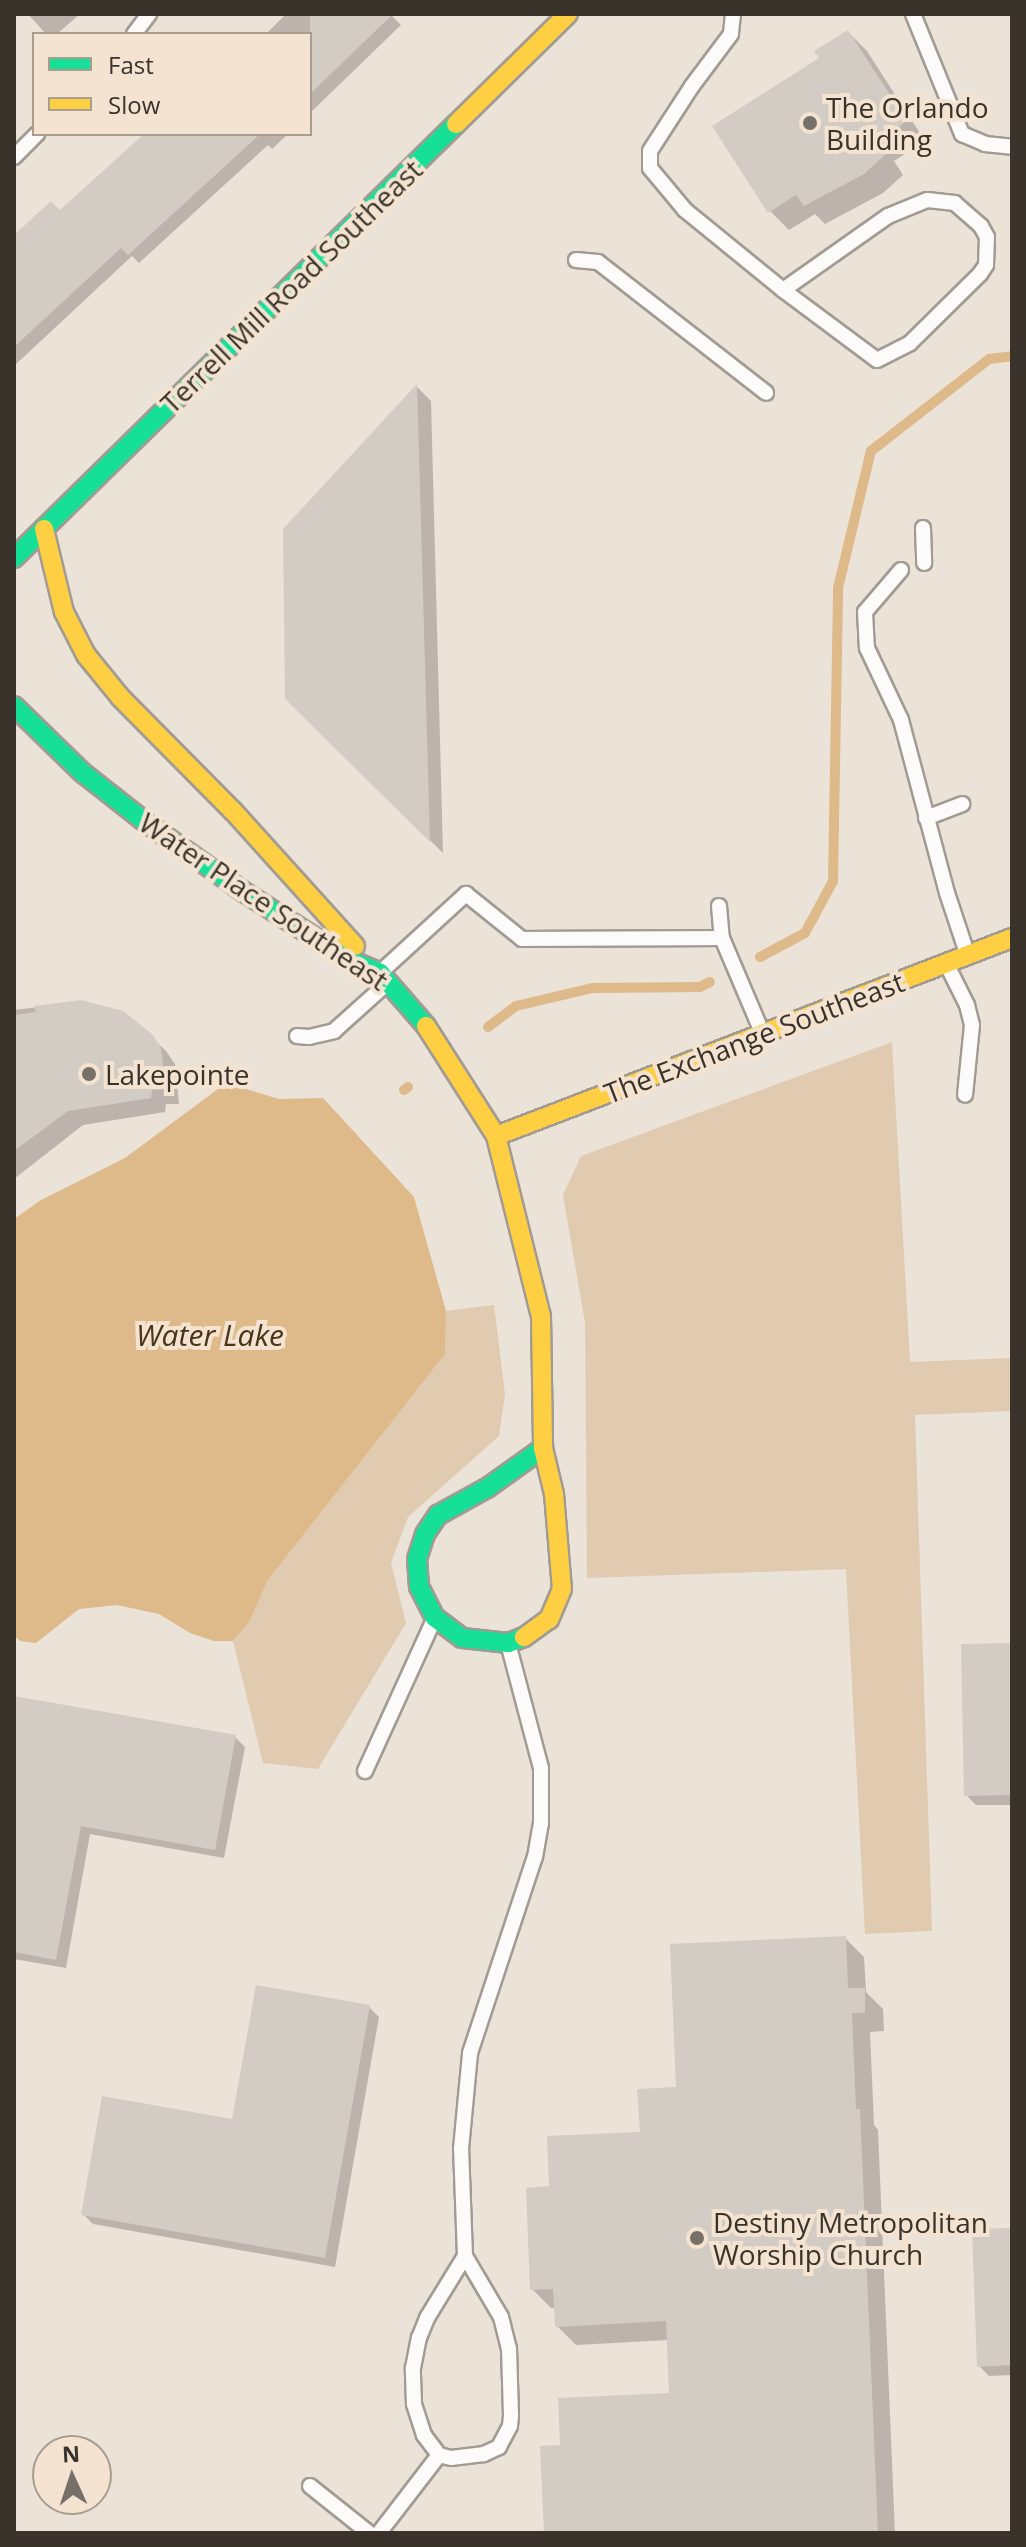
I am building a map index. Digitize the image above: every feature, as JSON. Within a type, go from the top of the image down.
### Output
[{"type":"street","name":"Terrell Mill Road Southeast","points":[[14,558],[568,14]]},
{"type":"street","points":[[44,529],[64,612],[86,655],[121,698],[233,811],[384,977]]},
{"type":"street","name":"Water Place Southeast","points":[[14,706],[83,773],[144,821],[244,892],[350,960],[384,977],[452,1063],[496,1136],[541,1316],[543,1448],[554,1494],[562,1589],[549,1619],[530,1635],[508,1643]]},
{"type":"street","name":"The Exchange Southeast","points":[[496,1136],[1012,938]]},
{"type":"street","points":[[508,1643],[462,1638],[435,1618],[419,1587],[417,1559],[425,1534],[438,1515],[487,1488],[543,1448]]},
{"type":"lane","points":[[136,32],[149,14]]},
{"type":"lane","points":[[733,14],[731,34],[692,86],[648,160],[650,168],[685,210],[783,290],[877,360],[910,343],[980,274],[986,265],[987,237],[981,226],[955,203],[927,200],[888,216],[783,290]]},
{"type":"lane","points":[[913,14],[962,134],[985,144],[1012,147]]},
{"type":"lane","points":[[14,157],[35,136]]},
{"type":"lane","points":[[576,260],[598,262],[766,393]]},
{"type":"lane","points":[[923,528],[924,563]]},
{"type":"lane","points":[[901,570],[865,612],[867,648],[901,720],[926,818],[968,955]]},
{"type":"lane","points":[[926,818],[962,804]]},
{"type":"lane","points":[[297,1036],[309,1037],[334,1031],[466,894],[522,939],[722,938]]},
{"type":"lane","points":[[719,906],[722,938],[762,1034]]},
{"type":"lane","points":[[946,964],[967,1005],[972,1025],[965,1095]]},
{"type":"lane","points":[[365,1771],[435,1618]]},
{"type":"lane","points":[[465,2256],[427,2318],[415,2353],[414,2404],[418,2420],[430,2446],[439,2455],[451,2458],[484,2454],[499,2447],[510,2426],[509,2348],[484,2284],[465,2256],[461,2149],[470,2053],[535,1857],[542,1808],[538,1753],[508,1643]]},
{"type":"lane","points":[[379,2533],[439,2455]]},
{"type":"lane","points":[[310,2486],[369,2533]]},
{"type":"shaded area","points":[[892,1042],[910,1362],[1012,1358],[1012,1411],[915,1415],[932,1931],[865,1934],[846,1569],[587,1578],[585,1323],[563,1195],[581,1156]]},
{"type":"shaded area","points":[[494,1305],[505,1394],[499,1436],[408,1517],[391,1563],[406,1623],[318,1769],[263,1763],[233,1641],[249,1622],[268,1580],[445,1354],[446,1311]]},
{"type":"water","name":"Water Lake","points":[[226,1083],[279,1099],[323,1098],[414,1197],[446,1311],[445,1354],[268,1580],[249,1622],[233,1641],[214,1641],[190,1633],[159,1614],[117,1605],[79,1609],[36,1643],[20,1641],[14,1635],[14,1219],[41,1200],[125,1158]]},
{"type":"building","points":[[310,14],[393,14],[312,92]]},
{"type":"building","name":"The Orlando Building","points":[[848,30],[907,121],[876,141],[885,155],[864,174],[804,206],[796,195],[768,213],[712,126],[819,58],[814,51]]},
{"type":"building","points":[[142,136],[258,136],[128,255],[121,248],[14,347],[14,235],[51,201],[60,210]]},
{"type":"building","points":[[417,384],[430,842],[285,699],[283,529]]},
{"type":"building","name":"Lakepointe","points":[[81,1000],[123,1011],[152,1034],[161,1048],[166,1089],[152,1090],[151,1098],[68,1111],[14,1151],[14,1015],[36,1012],[34,1006]]},
{"type":"building","points":[[1012,1643],[1012,1795],[964,1796],[961,1644]]},
{"type":"building","points":[[14,1696],[236,1735],[215,1850],[81,1826],[56,1960],[14,1952]]},
{"type":"building","name":"Destiny Metropolitan Worship Church","points":[[846,1936],[848,1988],[865,1988],[865,2013],[852,2013],[856,2109],[860,2109],[878,2533],[544,2533],[540,2446],[560,2445],[558,2398],[669,2393],[666,2321],[555,2327],[553,2289],[530,2290],[526,2188],[549,2186],[547,2136],[640,2132],[637,2089],[676,2087],[670,1944]]},
{"type":"building","points":[[256,1985],[370,2005],[325,2258],[81,2215],[102,2096],[232,2119]]},
{"type":"building","points":[[1012,2228],[1012,2365],[977,2367],[972,2229]]},
{"type":"waterway","points":[[760,957],[805,933],[833,881],[838,588],[871,451],[989,359],[1012,356]]},
{"type":"waterway","points":[[488,1027],[516,1006],[593,988],[700,987],[710,982]]},
{"type":"waterway","points":[[404,1090],[408,1087]]},
{"type":"traffic: fast","points":[[14,558],[456,124]]},
{"type":"traffic: fast","points":[[14,706],[83,773],[144,821],[244,892],[350,960],[380,973],[426,1026]]},
{"type":"traffic: fast","points":[[524,1637],[508,1643],[462,1638],[435,1618],[419,1587],[417,1559],[425,1534],[438,1515],[487,1488],[543,1448]]},
{"type":"traffic: slow","points":[[456,124],[568,14]]},
{"type":"traffic: slow","points":[[44,529],[64,612],[86,655],[121,698],[233,811],[355,946]]},
{"type":"traffic: slow","points":[[496,1136],[1012,938]]},
{"type":"traffic: slow","points":[[426,1026],[496,1136],[541,1316],[543,1448],[554,1494],[562,1589],[549,1619],[524,1637]]},
{"type":"place","name":"The Orlando Building","points":[[810,123]]},
{"type":"place","name":"Lakepointe","points":[[89,1074]]},
{"type":"place","name":"Destiny Metropolitan Worship Church","points":[[697,2238]]}]
